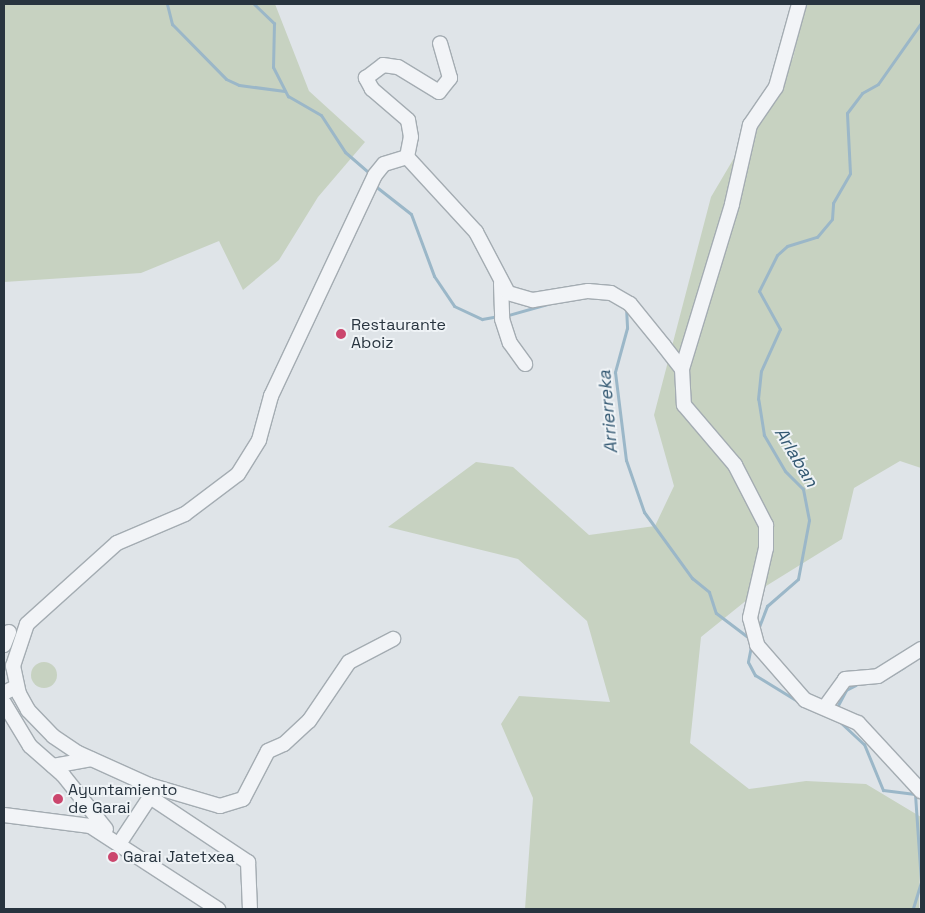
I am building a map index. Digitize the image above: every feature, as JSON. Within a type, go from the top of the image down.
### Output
[{"type":"street","points":[[799,4],[776,87],[750,125],[732,204],[682,369],[684,405],[736,465],[766,525],[766,548],[750,631],[766,659],[794,689],[818,707],[825,707],[858,723],[921,791]]},
{"type":"street","points":[[407,157],[411,137],[408,120],[372,89],[366,78],[383,65],[398,67],[439,92],[450,78],[440,44]]},
{"type":"street","points":[[407,157],[476,232],[501,284],[517,299],[588,291],[611,293],[630,304],[682,369]]},
{"type":"street","points":[[249,909],[248,862],[150,791],[94,759],[78,753],[40,724],[16,687],[13,666],[27,624],[101,554],[186,514],[219,491],[250,458],[271,396],[373,180],[384,164],[407,157]]},
{"type":"street","points":[[501,284],[502,315],[510,342],[525,364]]},
{"type":"street","points":[[150,791],[220,806],[243,799],[268,751],[284,744],[309,721],[348,662],[393,639]]},
{"type":"street","points":[[825,707],[845,678],[878,676],[921,649]]},
{"type":"street","points":[[4,694],[16,687]]},
{"type":"street","points":[[4,703],[30,746],[53,766],[106,829]]},
{"type":"street","points":[[53,766],[94,759]]},
{"type":"street","points":[[119,844],[150,791]]},
{"type":"street","points":[[4,815],[83,825],[119,844],[218,909]]},
{"type":"green space","points":[[4,4],[275,4],[309,91],[365,142],[318,197],[279,260],[243,290],[219,241],[141,273],[4,282]]},
{"type":"green space","points":[[805,4],[921,4],[921,468],[900,461],[854,488],[842,539],[758,591],[701,637],[690,743],[749,789],[806,781],[866,784],[921,817],[919,909],[525,909],[533,798],[501,724],[519,696],[610,702],[587,621],[518,559],[388,527],[476,462],[513,467],[589,535],[655,526],[674,486],[654,415],[711,197],[793,58]]},
{"type":"green space","points":[[44,662],[53,666],[57,675],[53,684],[44,688],[35,684],[31,675],[35,666]]},
{"type":"waterway","points":[[167,4],[172,24],[226,79],[239,85],[285,91]]},
{"type":"waterway","name":"Arrierreka","points":[[254,4],[274,23],[273,67],[288,96],[321,115],[345,152],[371,175]]},
{"type":"waterway","name":"Arlaban","points":[[757,632],[767,606],[798,579],[809,520],[803,489],[785,471],[764,435],[758,399],[761,371],[780,329],[759,291],[777,255],[787,246],[817,237],[832,219],[833,203],[850,173],[847,113],[862,93],[878,84],[921,23]]},
{"type":"waterway","name":"Arrierreka","points":[[374,185],[411,214],[434,276],[454,306],[482,319],[499,316]]},
{"type":"waterway","name":"Arrierreka","points":[[505,316],[547,304]]},
{"type":"waterway","name":"Arrierreka","points":[[626,307],[627,328],[615,372],[626,460],[644,512],[692,578],[709,592],[716,613],[749,638]]},
{"type":"waterway","name":"Arrierreka","points":[[751,646],[748,662],[755,675],[799,702]]},
{"type":"waterway","points":[[884,679],[904,667]]},
{"type":"waterway","points":[[837,707],[846,690],[856,685]]},
{"type":"waterway","name":"Arrierreka","points":[[840,722],[864,744],[883,790],[915,794],[921,882],[913,909]]},
{"type":"place","name":"Restaurante Aboiz","points":[[341,334]]},
{"type":"place","name":"Ayuntamiento de Garai","points":[[58,799]]},
{"type":"place","name":"Garai Jatetxea","points":[[113,857]]}]
